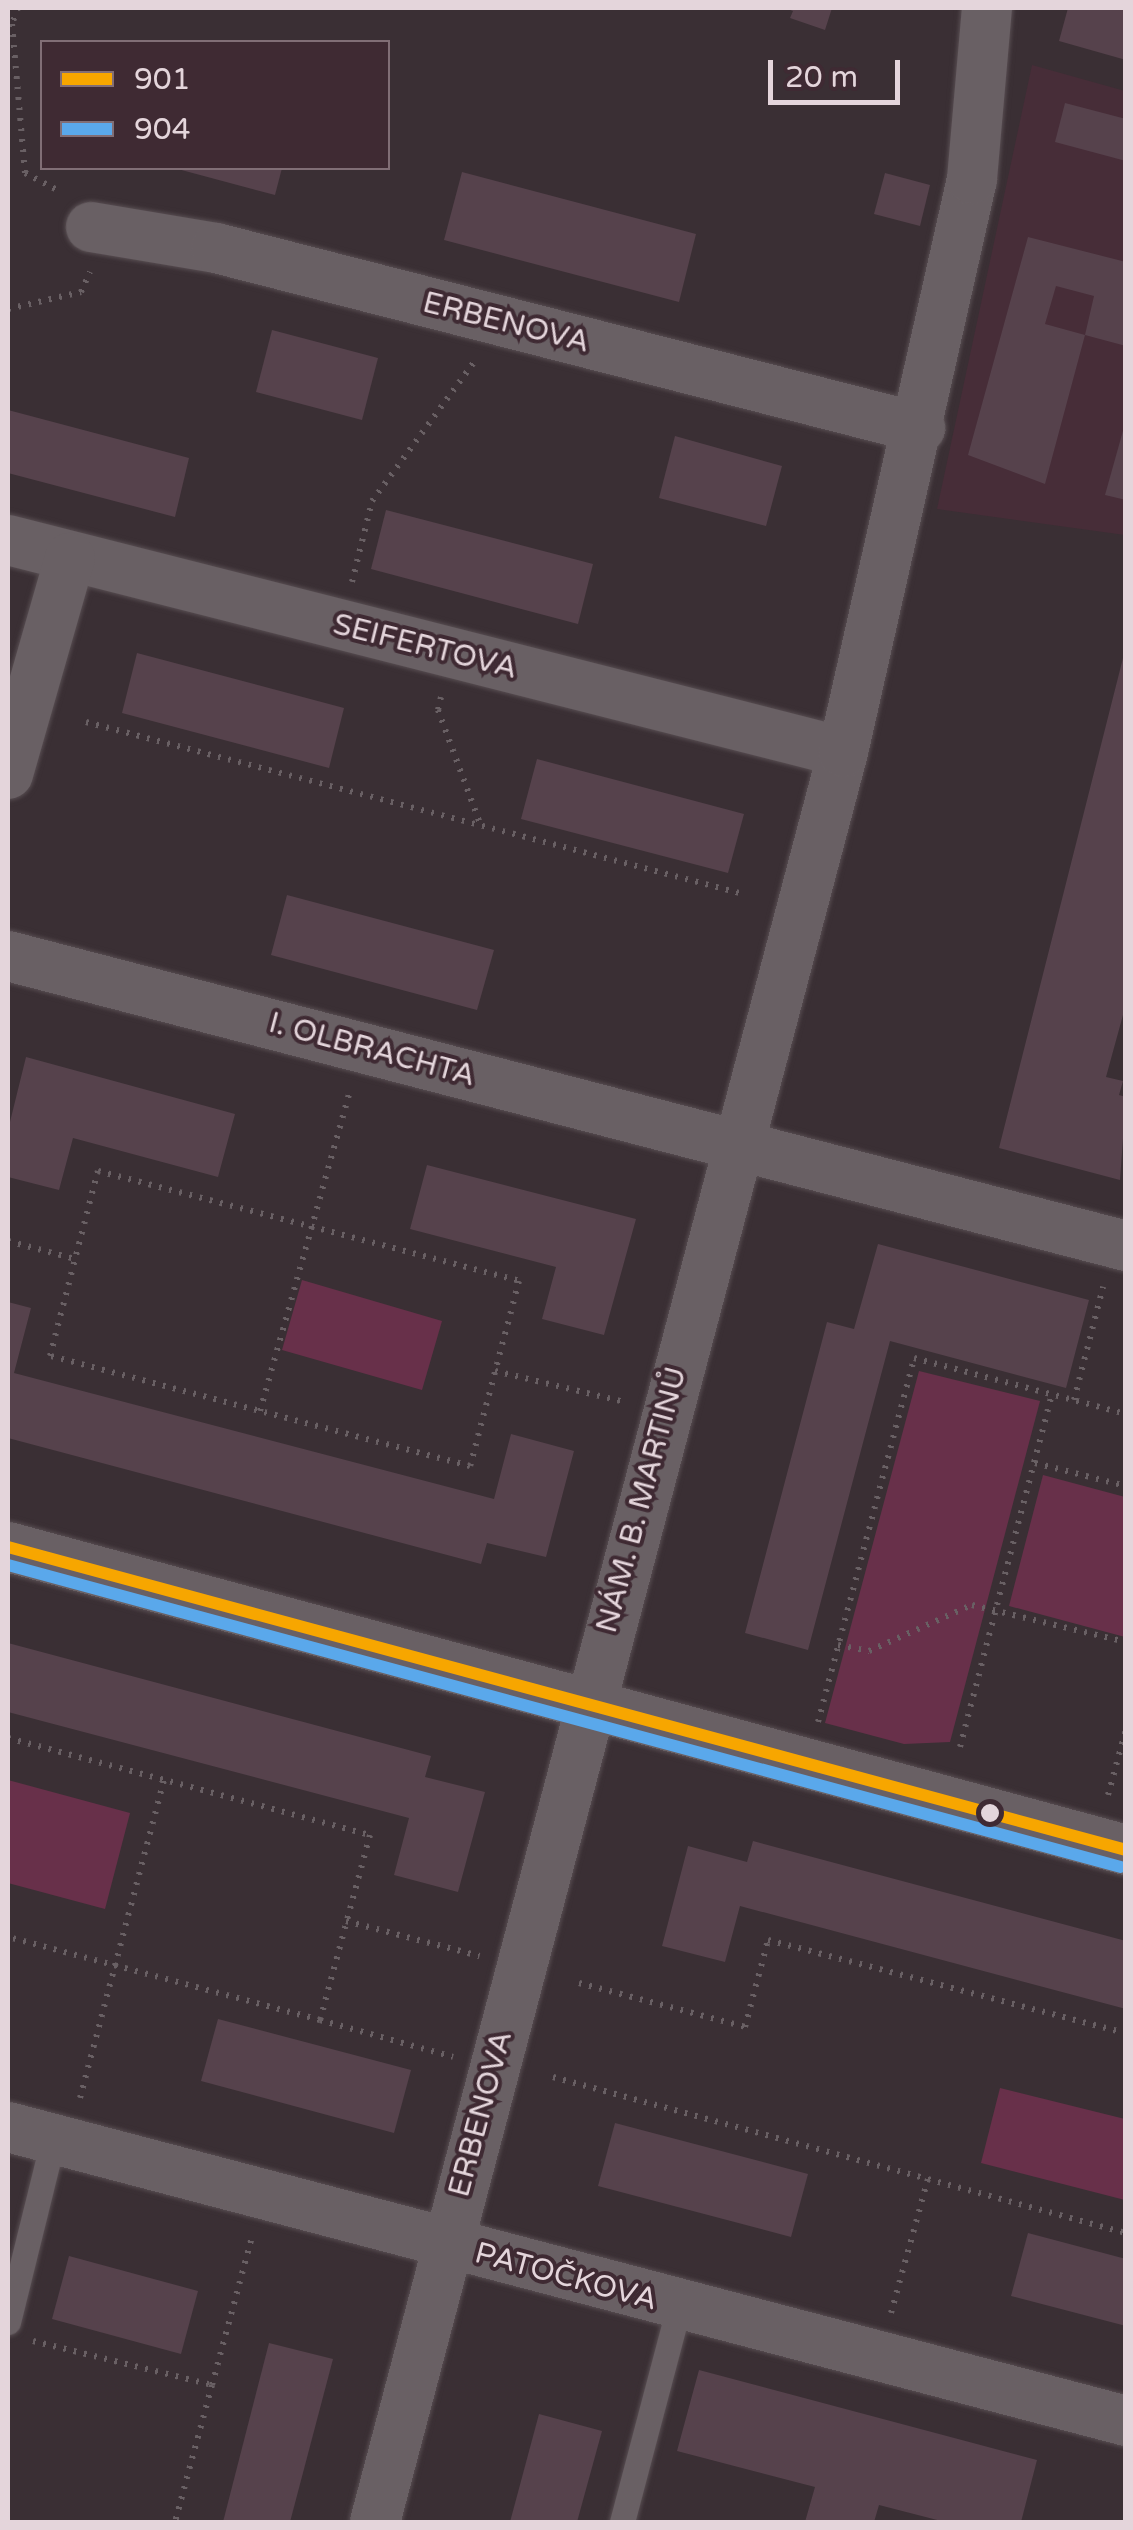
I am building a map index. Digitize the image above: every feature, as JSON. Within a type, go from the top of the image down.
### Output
[{"type":"street","points":[[987,8],[972,179],[920,428],[843,752],[737,1145],[1116,1262]]},
{"type":"street","name":"ERBENOVA","points":[[99,229],[216,248],[920,428]]},
{"type":"street","name":"SEIFERTOVA","points":[[8,540],[843,752]]},
{"type":"street","points":[[8,774],[70,558]]},
{"type":"street","name":"I. OLBRACHTA","points":[[8,956],[737,1145]]},
{"type":"street","name":"NÁM. B. MARTINŮ","points":[[587,1705],[737,1145]]},
{"type":"street","points":[[8,1546],[1126,1850]]},
{"type":"street","name":"ERBENOVA","points":[[376,2522],[587,1705]]},
{"type":"street","name":"PATOČKOVA","points":[[43,2137],[679,2307],[1126,2421]]},
{"type":"lane","points":[[17,2331],[43,2137]]},
{"type":"lane","points":[[622,2522],[679,2307]]},
{"type":"path","points":[[8,309],[81,292],[99,229],[108,218],[25,173],[10,27],[18,8]]},
{"type":"path","points":[[341,626],[372,500],[471,373],[486,317]]},
{"type":"path","points":[[450,654],[438,710],[481,828]]},
{"type":"path","points":[[86,722],[739,893]]},
{"type":"path","points":[[260,1411],[308,1226],[363,1048]]},
{"type":"path","points":[[98,1171],[308,1226],[519,1281],[470,1466],[50,1356],[98,1171]]},
{"type":"path","points":[[8,1241],[75,1260]]},
{"type":"path","points":[[1074,1401],[1116,1262]]},
{"type":"path","points":[[816,1728],[914,1358],[1126,1414]]},
{"type":"path","points":[[495,1370],[666,1412]]},
{"type":"path","points":[[960,1747],[1052,1394]]},
{"type":"path","points":[[1035,1463],[1126,1486]]},
{"type":"path","points":[[838,1645],[869,1651],[950,1611],[972,1605],[1126,1642]]},
{"type":"path","points":[[1108,1795],[1126,1730]]},
{"type":"path","points":[[8,1738],[370,1835],[320,2020]]},
{"type":"path","points":[[43,2137],[114,1965],[164,1780]]},
{"type":"path","points":[[346,1921],[494,1960]]},
{"type":"path","points":[[8,1936],[467,2061]]},
{"type":"path","points":[[579,1984],[745,2026],[768,1940],[1126,2033]]},
{"type":"path","points":[[553,2077],[1125,2231]]},
{"type":"path","points":[[878,2358],[928,2179]]},
{"type":"path","points":[[175,2522],[263,2196]]},
{"type":"path","points":[[17,2331],[212,2385]]},
{"type":"shaded area","points":[[1032,65],[1125,91],[1125,535],[937,509]]},
{"type":"shaded area","points":[[302,1280],[442,1321],[422,1390],[282,1350]]},
{"type":"shaded area","points":[[919,1371],[1040,1401],[950,1742],[904,1744],[825,1723]]},
{"type":"shaded area","points":[[1043,1475],[1125,1497],[1125,1637],[1009,1606]]},
{"type":"shaded area","points":[[8,1780],[130,1813],[105,1909],[8,1883]]},
{"type":"shaded area","points":[[1000,2088],[1125,2119],[1125,2200],[981,2163]]},
{"type":"building","points":[[785,8],[832,8],[825,30],[790,18],[793,11]]},
{"type":"building","points":[[1068,8],[1126,8],[1126,60],[1059,41]]},
{"type":"building","points":[[1065,103],[1126,119],[1126,161],[1055,142]]},
{"type":"building","points":[[181,170],[281,170],[275,195]]},
{"type":"building","points":[[462,172],[696,234],[679,302],[444,240]]},
{"type":"building","points":[[885,173],[930,185],[920,226],[874,214]]},
{"type":"building","points":[[1028,237],[1126,262],[1126,346],[1085,335],[1045,484],[968,455]],"holes":[[[1056,286],[1094,296],[1085,335],[1045,324]]]},
{"type":"building","points":[[272,330],[378,358],[362,420],[256,392]]},
{"type":"building","points":[[8,410],[189,458],[175,517],[8,473]]},
{"type":"building","points":[[1126,420],[1126,500],[1105,495]]},
{"type":"building","points":[[675,436],[782,466],[766,526],[659,498]]},
{"type":"building","points":[[386,510],[593,564],[578,624],[371,569]]},
{"type":"building","points":[[137,653],[344,708],[329,768],[122,713]]},
{"type":"building","points":[[1124,654],[1126,1004],[1106,1077],[1123,1081],[1119,1095],[1126,1097],[1120,1180],[999,1148]]},
{"type":"building","points":[[537,759],[744,814],[728,873],[521,819]]},
{"type":"building","points":[[287,895],[494,950],[477,1010],[271,955]]},
{"type":"building","points":[[26,1057],[235,1114],[218,1177],[73,1138],[59,1190],[8,1177],[8,1130]]},
{"type":"building","points":[[427,1165],[636,1219],[604,1335],[542,1319],[556,1267],[410,1229]]},
{"type":"building","points":[[878,1244],[1089,1300],[1066,1388],[890,1341],[808,1650],[745,1633],[827,1322],[854,1329]]},
{"type":"building","points":[[8,1302],[31,1308],[14,1373],[494,1499],[511,1434],[574,1451],[546,1557],[487,1543],[481,1564],[8,1438]]},
{"type":"building","points":[[8,1643],[431,1756],[425,1777],[485,1792],[458,1892],[394,1875],[409,1818],[8,1712]]},
{"type":"building","points":[[753,1841],[1126,1941],[1126,2009],[740,1906],[725,1962],[662,1946],[688,1846],[747,1862]]},
{"type":"building","points":[[218,2019],[411,2070],[394,2133],[201,2081]]},
{"type":"building","points":[[615,2123],[808,2174],[791,2237],[598,2186]]},
{"type":"building","points":[[1028,2233],[1126,2259],[1126,2326],[1011,2296]]},
{"type":"building","points":[[69,2256],[198,2291],[181,2354],[52,2319]]},
{"type":"building","points":[[269,2343],[333,2359],[290,2522],[223,2522]]},
{"type":"building","points":[[699,2370],[1037,2460],[1021,2522],[945,2522],[879,2505],[874,2522],[805,2522],[815,2487],[677,2451]]},
{"type":"building","points":[[539,2414],[602,2431],[577,2522],[510,2522]]},
{"type":"transit line","name":"901","points":[[8,1547],[1126,1850]]},
{"type":"transit line","name":"904","points":[[8,1565],[1121,1867]]}]
